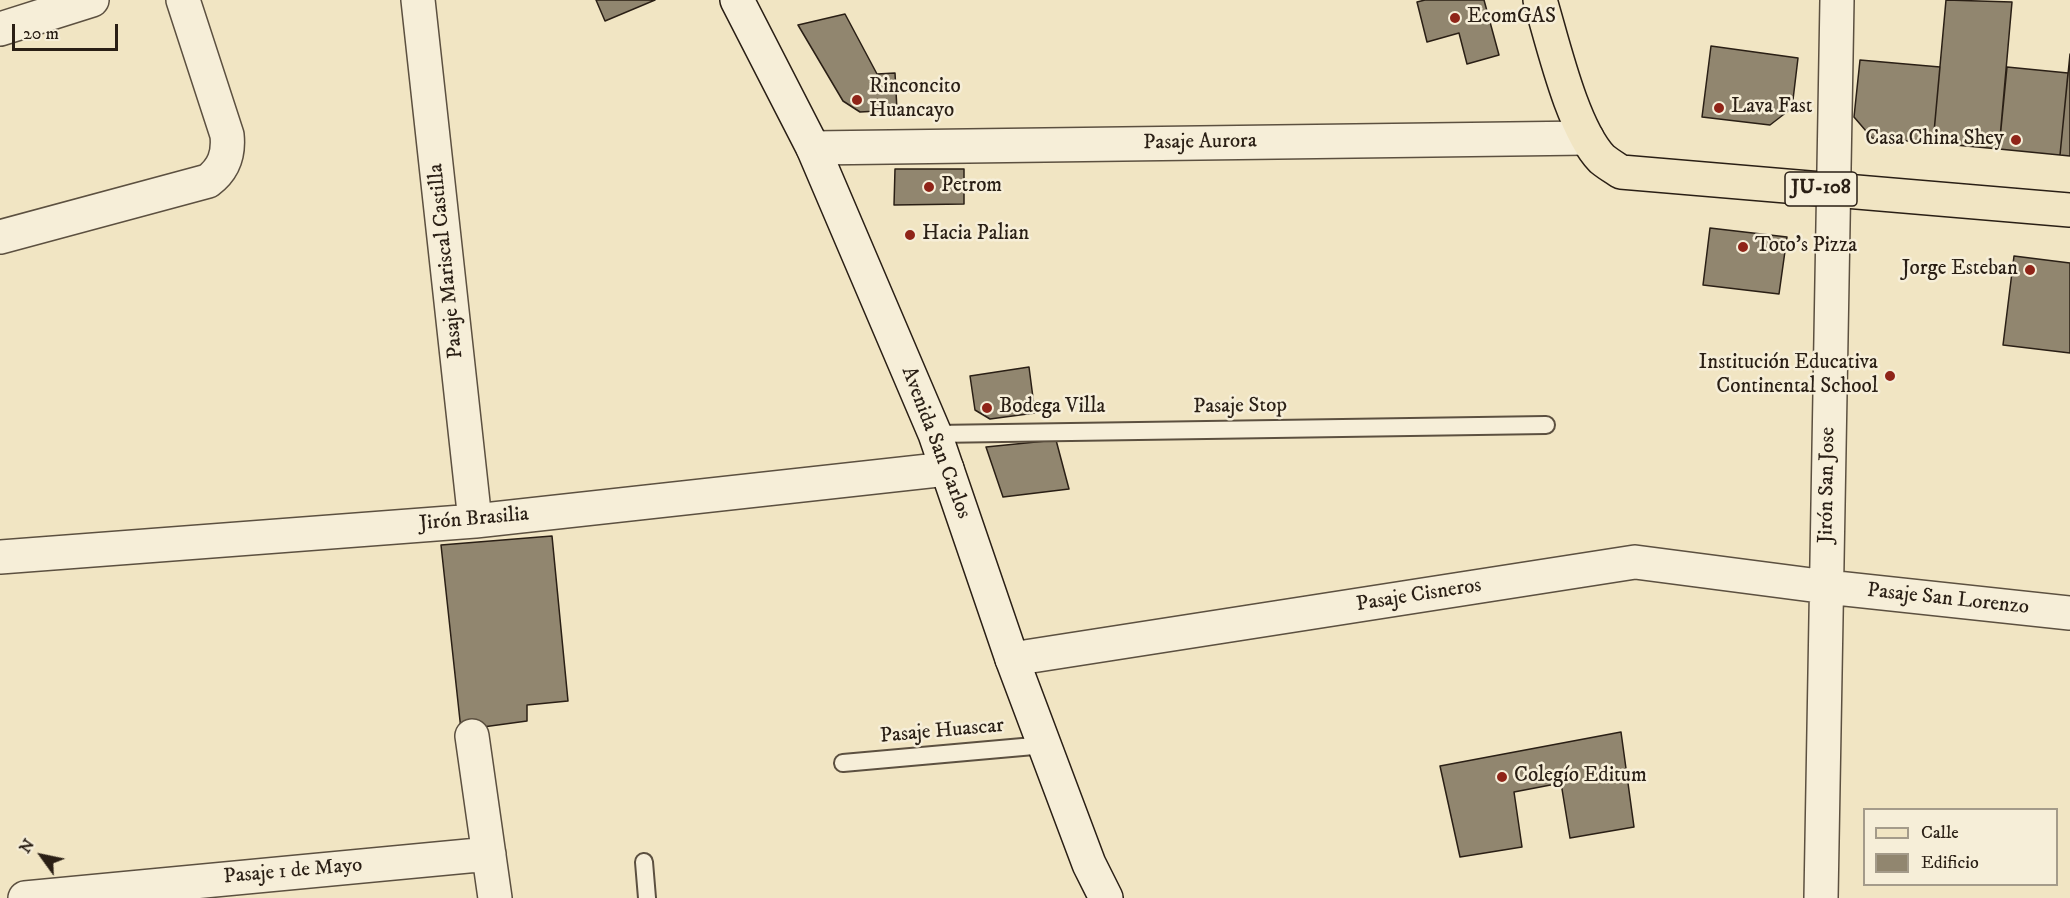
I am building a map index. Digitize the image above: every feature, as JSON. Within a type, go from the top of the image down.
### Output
[{"type":"main road","name":"JU-108","points":[[1540,0],[1573,106],[1587,138],[1603,159],[1621,172],[2070,210]]},
{"type":"street","points":[[0,29],[92,0]]},
{"type":"street","points":[[0,237],[208,181],[217,175],[225,162],[228,146],[227,135],[183,0]]},
{"type":"street","name":"Pasaje Mariscal Castilla","points":[[418,0],[475,521]]},
{"type":"street","name":"Avenida San Carlos","points":[[736,0],[813,148],[935,434],[1012,659],[1089,864],[1106,898]]},
{"type":"street","name":"Jirón San Jose","points":[[1821,898],[1837,0]]},
{"type":"street","name":"Pasaje Aurora","points":[[813,148],[1587,138]]},
{"type":"street","name":"Jirón Brasilia","points":[[0,557],[475,521],[947,469]]},
{"type":"street","name":"Pasaje Cisneros","points":[[1012,659],[1635,562],[1827,587]]},
{"type":"street","name":"Pasaje San Lorenzo","points":[[1827,587],[2070,613]]},
{"type":"street","points":[[472,736],[495,898]]},
{"type":"street","name":"Pasaje 1 de Mayo","points":[[25,898],[489,854]]},
{"type":"lane","name":"Pasaje Stop","points":[[935,434],[1546,425]]},
{"type":"lane","name":"Pasaje Huascar","points":[[843,763],[1045,745]]},
{"type":"lane","points":[[644,862],[647,898]]},
{"type":"building","points":[[596,0],[655,0],[605,21]]},
{"type":"building","name":"EcomGAS","points":[[1484,0],[1499,55],[1467,64],[1459,33],[1427,42],[1417,2]]},
{"type":"building","points":[[1946,0],[2012,2],[1999,149],[1933,143]]},
{"type":"building","points":[[845,14],[877,74],[895,73],[897,110],[860,112],[843,101],[798,25]]},
{"type":"building","points":[[1711,46],[1798,58],[1792,108],[1770,125],[1702,117]]},
{"type":"building","points":[[2070,54],[2070,156],[2060,155]]},
{"type":"building","points":[[1860,60],[1940,67],[1933,143],[1872,138],[1854,117]]},
{"type":"building","points":[[2007,67],[2068,73],[2060,155],[1999,149]]},
{"type":"building","name":"Petrom","points":[[895,169],[964,169],[964,204],[894,205]]},
{"type":"building","points":[[1710,228],[1787,237],[1779,294],[1703,285]]},
{"type":"building","points":[[2014,256],[2070,263],[2070,353],[2003,345]]},
{"type":"building","points":[[1029,367],[1035,413],[990,419],[975,410],[970,376]]},
{"type":"building","points":[[1056,440],[1069,489],[1003,497],[986,447]]},
{"type":"building","points":[[552,536],[568,701],[527,705],[527,721],[461,730],[441,545]]},
{"type":"building","points":[[1621,732],[1634,827],[1570,838],[1561,783],[1514,792],[1522,847],[1460,857],[1440,766]]},
{"type":"place","name":"EcomGAS","points":[[1455,18]]},
{"type":"place","name":"Rinconcito Huancayo","points":[[857,100]]},
{"type":"place","name":"Lava Fast","points":[[1719,108]]},
{"type":"place","name":"Casa China Shey","points":[[2016,140]]},
{"type":"place","name":"Petrom","points":[[929,187]]},
{"type":"place","name":"Hacia Palian","points":[[910,235]]},
{"type":"place","name":"Toto's Pizza","points":[[1743,247]]},
{"type":"place","name":"Jorge Esteban","points":[[2030,270]]},
{"type":"place","name":"Institución Educativa Continental School","points":[[1890,376]]},
{"type":"place","name":"Bodega Villa","points":[[987,408]]},
{"type":"place","name":"Colegío Editum","points":[[1502,777]]}]
